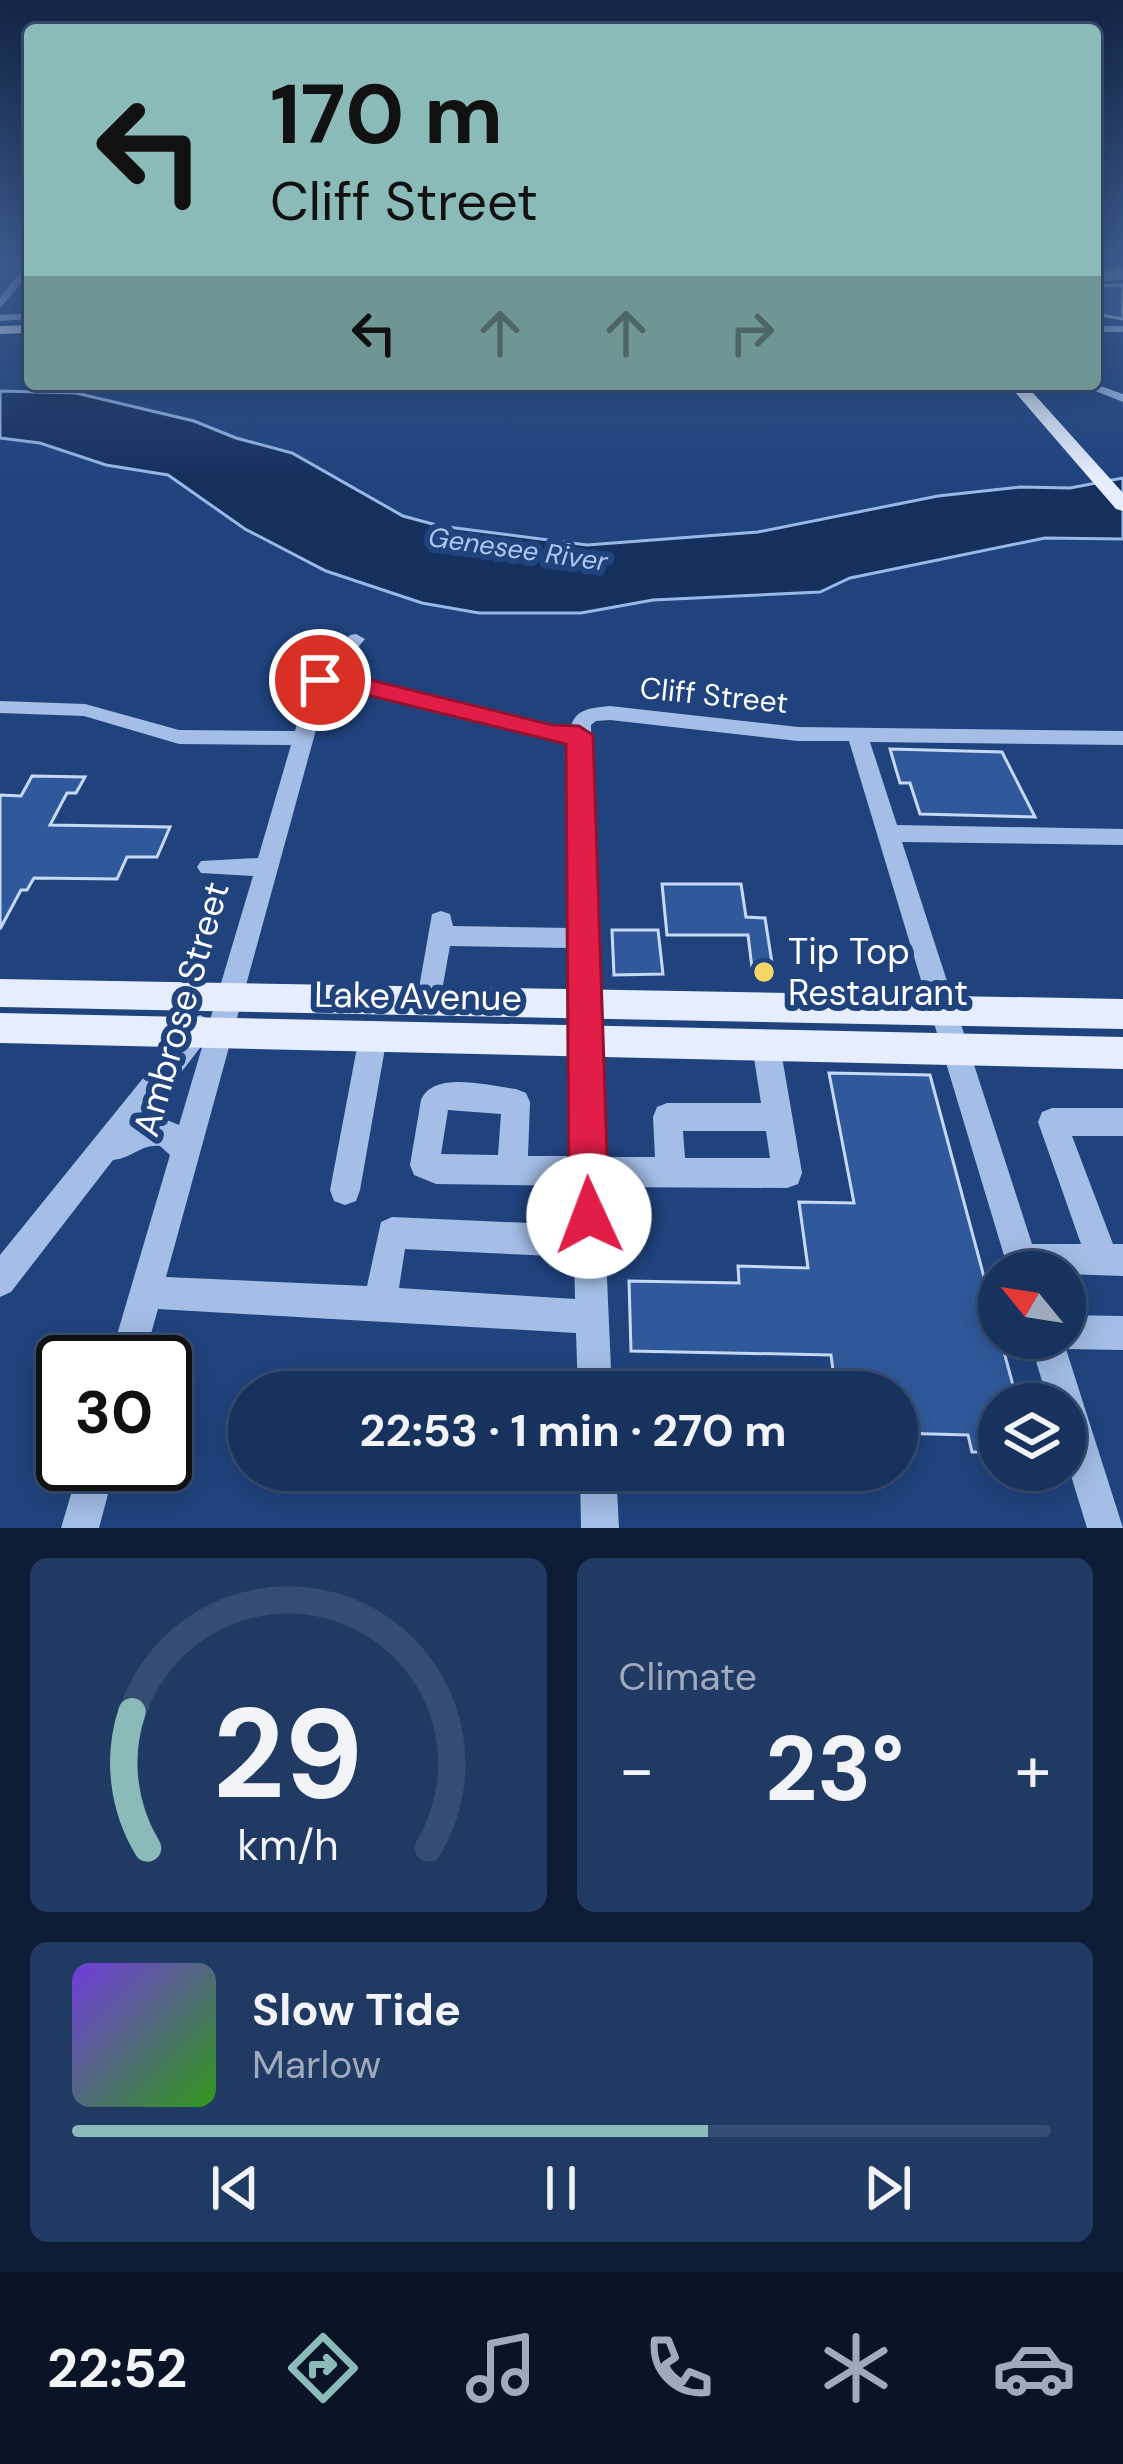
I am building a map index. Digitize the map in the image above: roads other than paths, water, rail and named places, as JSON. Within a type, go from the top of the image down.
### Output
[{"type":"main road","points":[[1021,390],[1123,505]]},
{"type":"main road","name":"Lake Avenue","points":[[0,993],[1123,1013]]},
{"type":"main road","name":"Lake Avenue","points":[[0,1028],[1123,1053]]},
{"type":"street","points":[[320,680],[356,639]]},
{"type":"street","points":[[320,680],[347,682],[552,734],[579,735],[582,1003],[595,1371]]},
{"type":"street","name":"Ambrose Street","points":[[134,1335],[184,1152],[206,1034],[228,995],[320,680]]},
{"type":"street","points":[[0,707],[85,710],[179,737],[303,738]]},
{"type":"street","name":"Cliff Street","points":[[579,735],[585,719],[610,713],[775,733],[1123,738]]},
{"type":"street","points":[[858,736],[1018,1251]]},
{"type":"street","points":[[887,833],[1123,837]]},
{"type":"street","points":[[209,867],[266,867]]},
{"type":"street","points":[[430,999],[440,928],[582,938]]},
{"type":"street","points":[[0,1281],[206,1034]]},
{"type":"street","points":[[345,1190],[374,1037]]},
{"type":"street","points":[[512,1171],[787,1173],[766,1045]]},
{"type":"street","points":[[671,1173],[668,1117],[778,1117]]},
{"type":"street","points":[[1113,1260],[1052,1122],[1123,1122]]},
{"type":"street","points":[[82,1182],[114,1148],[141,1131],[165,1132],[184,1152]]},
{"type":"street","points":[[380,1303],[392,1233],[590,1242]]},
{"type":"street","points":[[146,1292],[593,1318]]},
{"type":"street","points":[[1086,1332],[1123,1333]]},
{"type":"street","points":[[1053,1359],[1106,1528]]},
{"type":"street","points":[[80,1528],[90,1491]]},
{"type":"street","points":[[599,1491],[600,1528]]},
{"type":"water","name":"Genesee River","points":[[0,391],[76,393],[194,421],[292,453],[403,516],[440,526],[587,545],[758,532],[938,496],[1020,487],[1070,488],[1123,478],[1123,539],[1045,538],[850,578],[820,592],[653,600],[581,613],[479,613],[422,603],[326,571],[245,529],[168,475],[106,465],[40,443],[0,438]]},
{"type":"place","name":"Tip Top Restaurant","points":[[764,972]]}]
